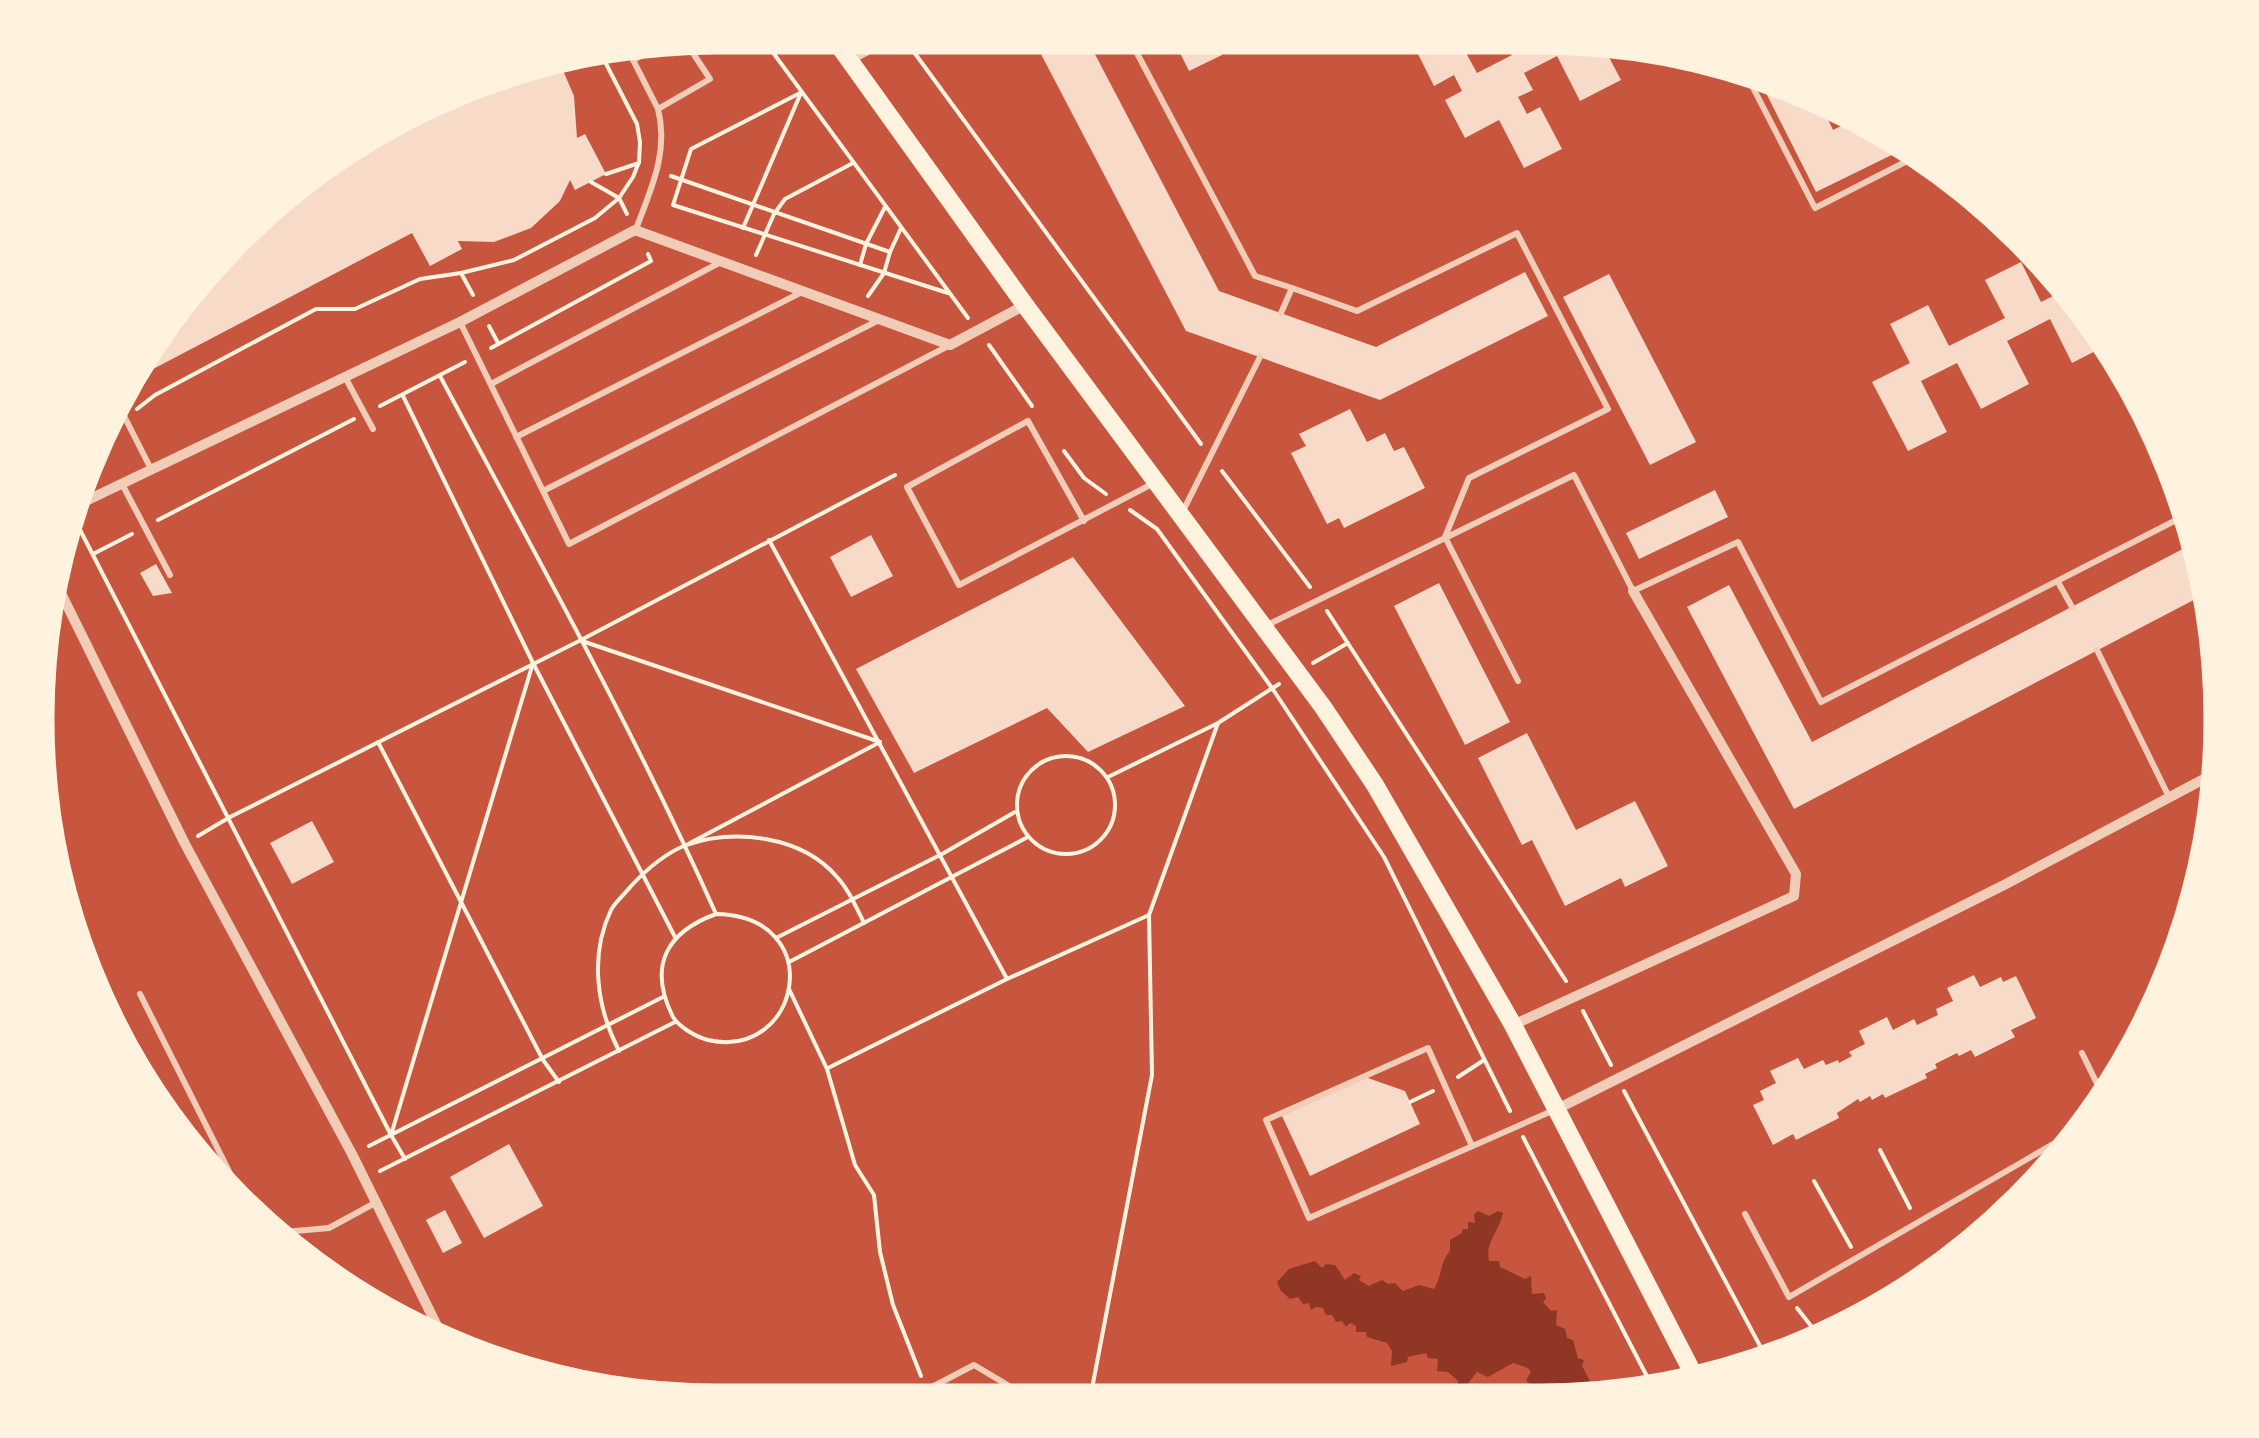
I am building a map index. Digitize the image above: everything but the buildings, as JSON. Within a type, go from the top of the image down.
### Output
[{"type":"main road","points":[[843,52],[1025,306],[1264,626],[1375,785],[1513,1025],[1690,1368]]},
{"type":"street","points":[[90,499],[460,322],[635,230],[950,344],[1025,306]]},
{"type":"street","points":[[1513,1025],[1794,896],[1796,874],[1633,591]]},
{"type":"street","points":[[63,599],[185,844],[352,1154],[435,1322]]},
{"type":"street","points":[[1557,1108],[2203,779]]},
{"type":"lane","points":[[850,62],[869,52]]},
{"type":"lane","points":[[1136,52],[1255,276],[1357,311],[1517,233],[1608,409],[1470,478],[1446,537],[1518,681]]},
{"type":"lane","points":[[658,109],[710,79],[693,53]]},
{"type":"lane","points":[[635,230],[658,169],[664,132],[658,109],[634,60],[639,57]]},
{"type":"lane","points":[[1753,88],[1815,208],[1906,162]]},
{"type":"lane","points":[[491,384],[722,262]]},
{"type":"lane","points":[[1281,313],[1292,288]]},
{"type":"lane","points":[[516,437],[804,291]]},
{"type":"lane","points":[[543,491],[880,319]]},
{"type":"lane","points":[[460,322],[569,544],[950,344]]},
{"type":"lane","points":[[1182,514],[1260,357]]},
{"type":"lane","points":[[345,377],[373,429]]},
{"type":"lane","points":[[126,418],[152,470]]},
{"type":"lane","points":[[1084,521],[1028,421],[907,486],[959,585],[1084,521],[1158,481]]},
{"type":"lane","points":[[1264,626],[1574,475],[1633,591],[1738,542],[1821,702],[2176,520]]},
{"type":"lane","points":[[122,484],[170,575]]},
{"type":"lane","points":[[2058,581],[2072,607]]},
{"type":"lane","points":[[2097,650],[2169,797]]},
{"type":"lane","points":[[140,994],[230,1171]]},
{"type":"lane","points":[[1472,1146],[1428,1048],[1266,1120],[1310,1218],[1518,1126],[1557,1108]]},
{"type":"lane","points":[[2082,1053],[2097,1084]]},
{"type":"lane","points":[[1745,1214],[1789,1298],[2052,1145]]},
{"type":"lane","points":[[295,1233],[329,1228],[375,1204]]},
{"type":"lane","points":[[934,1386],[974,1365],[1009,1386]]},
{"type":"path","points":[[772,52],[948,292],[673,205],[692,149],[801,92]]},
{"type":"path","points":[[912,52],[1320,599],[1576,996],[1761,1348]]},
{"type":"path","points":[[126,418],[155,395],[316,309],[355,309],[420,278],[514,260],[595,218],[618,198],[639,162],[637,124],[605,62]]},
{"type":"path","points":[[743,228],[801,92]]},
{"type":"path","points":[[606,174],[639,162]]},
{"type":"path","points":[[748,271],[774,214],[785,200],[853,163]]},
{"type":"path","points":[[658,169],[680,182],[890,252]]},
{"type":"path","points":[[93,554],[440,375],[651,260],[618,198],[591,182]]},
{"type":"path","points":[[860,265],[885,207]]},
{"type":"path","points":[[857,311],[884,273],[901,228]]},
{"type":"path","points":[[440,375],[581,640],[686,846],[716,914]]},
{"type":"path","points":[[402,394],[533,663],[674,936]]},
{"type":"path","points":[[185,844],[230,817],[902,472]]},
{"type":"path","points":[[80,529],[404,1159]]},
{"type":"path","points":[[769,540],[1007,979]]},
{"type":"path","points":[[581,640],[880,742]]},
{"type":"path","points":[[391,1134],[533,663]]},
{"type":"path","points":[[1108,777],[1218,723],[1272,688],[1384,857],[1647,1377]]},
{"type":"path","points":[[1092,1386],[1152,1075],[1149,915],[1218,723]]},
{"type":"path","points":[[378,742],[542,1060],[559,1082]]},
{"type":"path","points":[[619,1051],[606,1026],[596,968],[612,908],[644,872],[880,742]]},
{"type":"path","points":[[1066,755],[1090,761],[1108,777],[1116,796],[1111,829],[1083,853],[1049,852],[1028,838],[1016,812],[1019,788],[1035,766],[1066,755]]},
{"type":"path","points":[[776,938],[1016,812]]},
{"type":"path","points":[[686,846],[740,835],[780,842],[836,874],[864,923]]},
{"type":"path","points":[[792,962],[1028,838]]},
{"type":"path","points":[[716,914],[734,914],[754,921],[776,938],[792,962],[790,989],[779,1016],[760,1033],[730,1043],[704,1040],[675,1022],[663,997],[661,976],[674,936],[716,914]]},
{"type":"path","points":[[827,1068],[1007,979],[1149,915]]},
{"type":"path","points":[[790,989],[827,1068],[855,1165],[874,1195],[880,1252],[893,1305],[924,1386]]},
{"type":"path","points":[[352,1154],[663,997]]},
{"type":"path","points":[[364,1179],[675,1022]]},
{"type":"path","points":[[1880,1150],[1918,1224]]},
{"type":"path","points":[[1814,1181],[1858,1259]]},
{"type":"path","points":[[1789,1298],[1812,1327]]},
{"type":"shaded area","points":[[1503,1213],[1489,1247],[1489,1261],[1499,1261],[1500,1267],[1525,1279],[1531,1276],[1532,1294],[1544,1293],[1543,1302],[1551,1311],[1557,1310],[1556,1325],[1573,1340],[1590,1381],[1531,1385],[1526,1380],[1531,1372],[1528,1368],[1513,1363],[1488,1377],[1477,1372],[1466,1386],[1457,1386],[1458,1381],[1448,1372],[1437,1371],[1438,1359],[1428,1358],[1426,1353],[1391,1366],[1392,1351],[1387,1343],[1367,1337],[1366,1332],[1356,1332],[1356,1326],[1350,1323],[1346,1327],[1342,1321],[1336,1322],[1323,1308],[1311,1310],[1309,1303],[1303,1304],[1298,1297],[1290,1299],[1277,1282],[1289,1269],[1315,1261],[1322,1268],[1335,1265],[1345,1280],[1354,1273],[1361,1276],[1359,1280],[1369,1286],[1382,1280],[1395,1283],[1403,1291],[1419,1285],[1434,1289],[1450,1251],[1450,1240],[1462,1229],[1468,1229],[1468,1222],[1475,1223],[1474,1214]]}]
